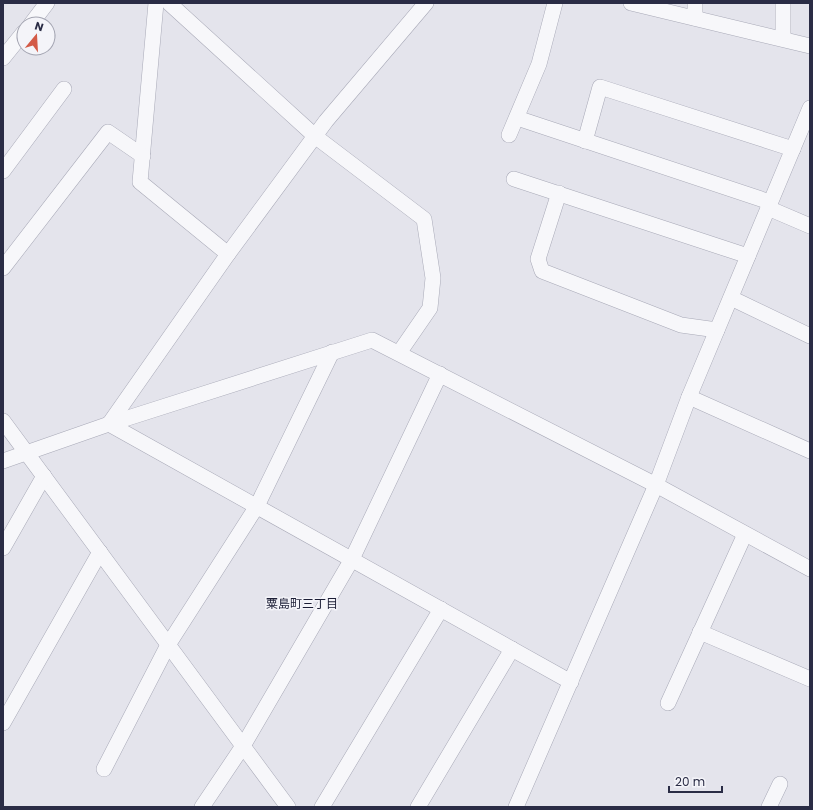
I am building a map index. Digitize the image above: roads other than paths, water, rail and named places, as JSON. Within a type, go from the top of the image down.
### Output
[{"type":"street","points":[[37,16],[48,3]]},
{"type":"street","points":[[156,3],[140,182],[228,254]]},
{"type":"street","points":[[170,3],[316,137],[424,219],[433,278],[430,308],[399,353]]},
{"type":"street","points":[[109,424],[228,254],[316,137],[326,121],[426,3]]},
{"type":"street","points":[[509,135],[539,64],[555,3]]},
{"type":"street","points":[[631,3],[810,46]]},
{"type":"street","points":[[695,3],[695,18]]},
{"type":"street","points":[[783,3],[783,39]]},
{"type":"street","points":[[3,58],[16,42]]},
{"type":"street","points":[[585,141],[600,87],[793,149]]},
{"type":"street","points":[[3,171],[64,89]]},
{"type":"street","points":[[516,807],[656,485],[689,397],[810,108]]},
{"type":"street","points":[[517,118],[769,205],[810,226]]},
{"type":"street","points":[[3,268],[108,132],[143,156]]},
{"type":"street","points":[[514,179],[748,256]]},
{"type":"street","points":[[559,194],[538,259],[542,271],[681,325],[717,330]]},
{"type":"street","points":[[731,298],[810,336]]},
{"type":"street","points":[[3,461],[109,424],[372,340],[656,485],[810,569]]},
{"type":"street","points":[[104,769],[168,646],[257,506],[332,352]]},
{"type":"street","points":[[202,807],[243,746],[352,559],[440,374]]},
{"type":"street","points":[[689,397],[810,452]]},
{"type":"street","points":[[3,421],[288,807]]},
{"type":"street","points":[[109,424],[571,682]]},
{"type":"street","points":[[3,548],[44,476]]},
{"type":"street","points":[[668,703],[745,534]]},
{"type":"street","points":[[3,723],[100,552]]},
{"type":"street","points":[[322,807],[441,609]]},
{"type":"street","points":[[700,632],[810,679]]},
{"type":"street","points":[[418,807],[512,649]]},
{"type":"street","points":[[770,807],[780,784]]},
{"type":"district","name":"粟島町三丁目","points":[[302,603]]}]
